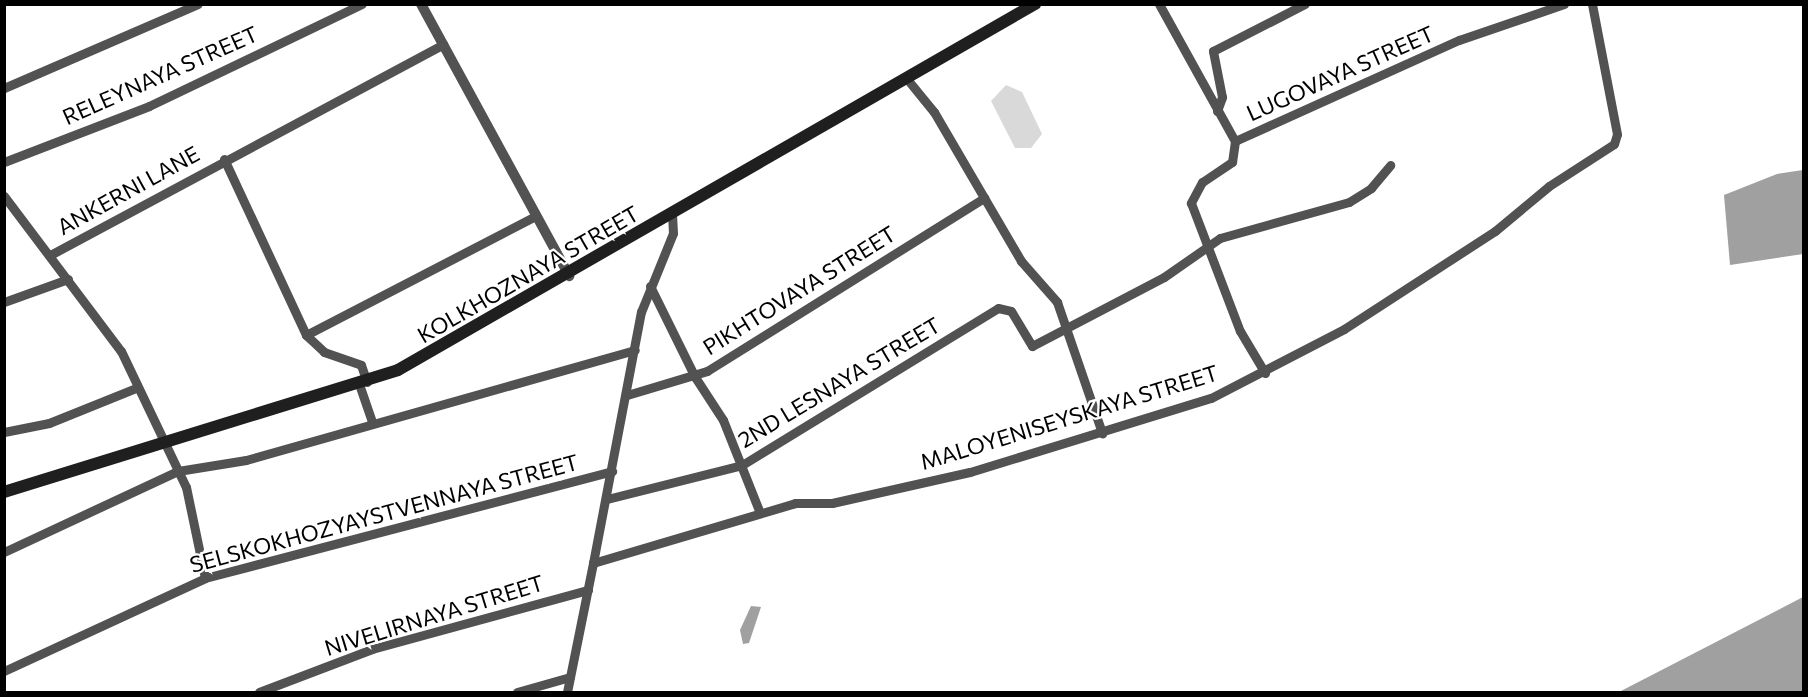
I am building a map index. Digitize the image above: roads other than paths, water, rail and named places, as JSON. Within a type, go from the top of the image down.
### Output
[{"type":"main road","name":"KOLKHOZNAYA STREET","points":[[4,492],[363,383],[423,358],[569,276],[1035,4]]},
{"type":"street","points":[[4,88],[198,4]]},
{"type":"street","name":"RELEYNAYA STREET","points":[[4,162],[149,106],[362,4]]},
{"type":"street","points":[[421,4],[569,276]]},
{"type":"street","points":[[1159,4],[1235,141],[1232,162],[1202,182],[1191,202],[1206,247],[1240,331],[1265,373]]},
{"type":"street","points":[[1217,111],[1222,97],[1213,51],[1305,4]]},
{"type":"street","name":"LUGOVAYA STREET","points":[[1235,141],[1459,40],[1564,4]]},
{"type":"street","name":"MALOYENISEYSKAYA STREET","points":[[593,563],[760,513],[970,472],[1102,433],[1211,398],[1265,373],[1344,329],[1495,231],[1549,186],[1611,150],[1617,134],[1592,4]]},
{"type":"street","name":"ANKERNI LANE","points":[[52,254],[224,159],[442,44]]},
{"type":"street","points":[[907,79],[934,112],[1021,261],[1057,302],[1066,320],[1064,331],[1102,433]]},
{"type":"street","points":[[224,159],[306,335],[334,357],[361,365],[372,421]]},
{"type":"street","points":[[1064,331],[1164,277],[1206,247],[1243,230],[1348,202],[1371,188],[1390,165]]},
{"type":"street","points":[[4,196],[101,318],[178,471],[205,578]]},
{"type":"street","name":"PIKHTOVAYA STREET","points":[[627,395],[695,377],[984,198]]},
{"type":"street","points":[[567,693],[635,350],[650,286],[673,233],[672,215]]},
{"type":"street","points":[[306,335],[536,216]]},
{"type":"street","points":[[4,302],[68,279]]},
{"type":"street","points":[[650,286],[695,377],[723,420],[760,513]]},
{"type":"street","name":"2ND LESNAYA STREET","points":[[607,499],[742,465],[998,308],[1011,311],[1032,346],[1064,331]]},
{"type":"street","points":[[4,552],[178,471],[246,459],[372,421],[635,350]]},
{"type":"street","points":[[4,432],[49,423],[136,388]]},
{"type":"street","name":"SELSKOKHOZYAYSTVENNAYA STREET","points":[[4,671],[205,578],[612,471]]},
{"type":"street","name":"NIVELIRNAYA STREET","points":[[259,693],[372,649],[588,590]]},
{"type":"street","points":[[517,693],[570,677]]}]
